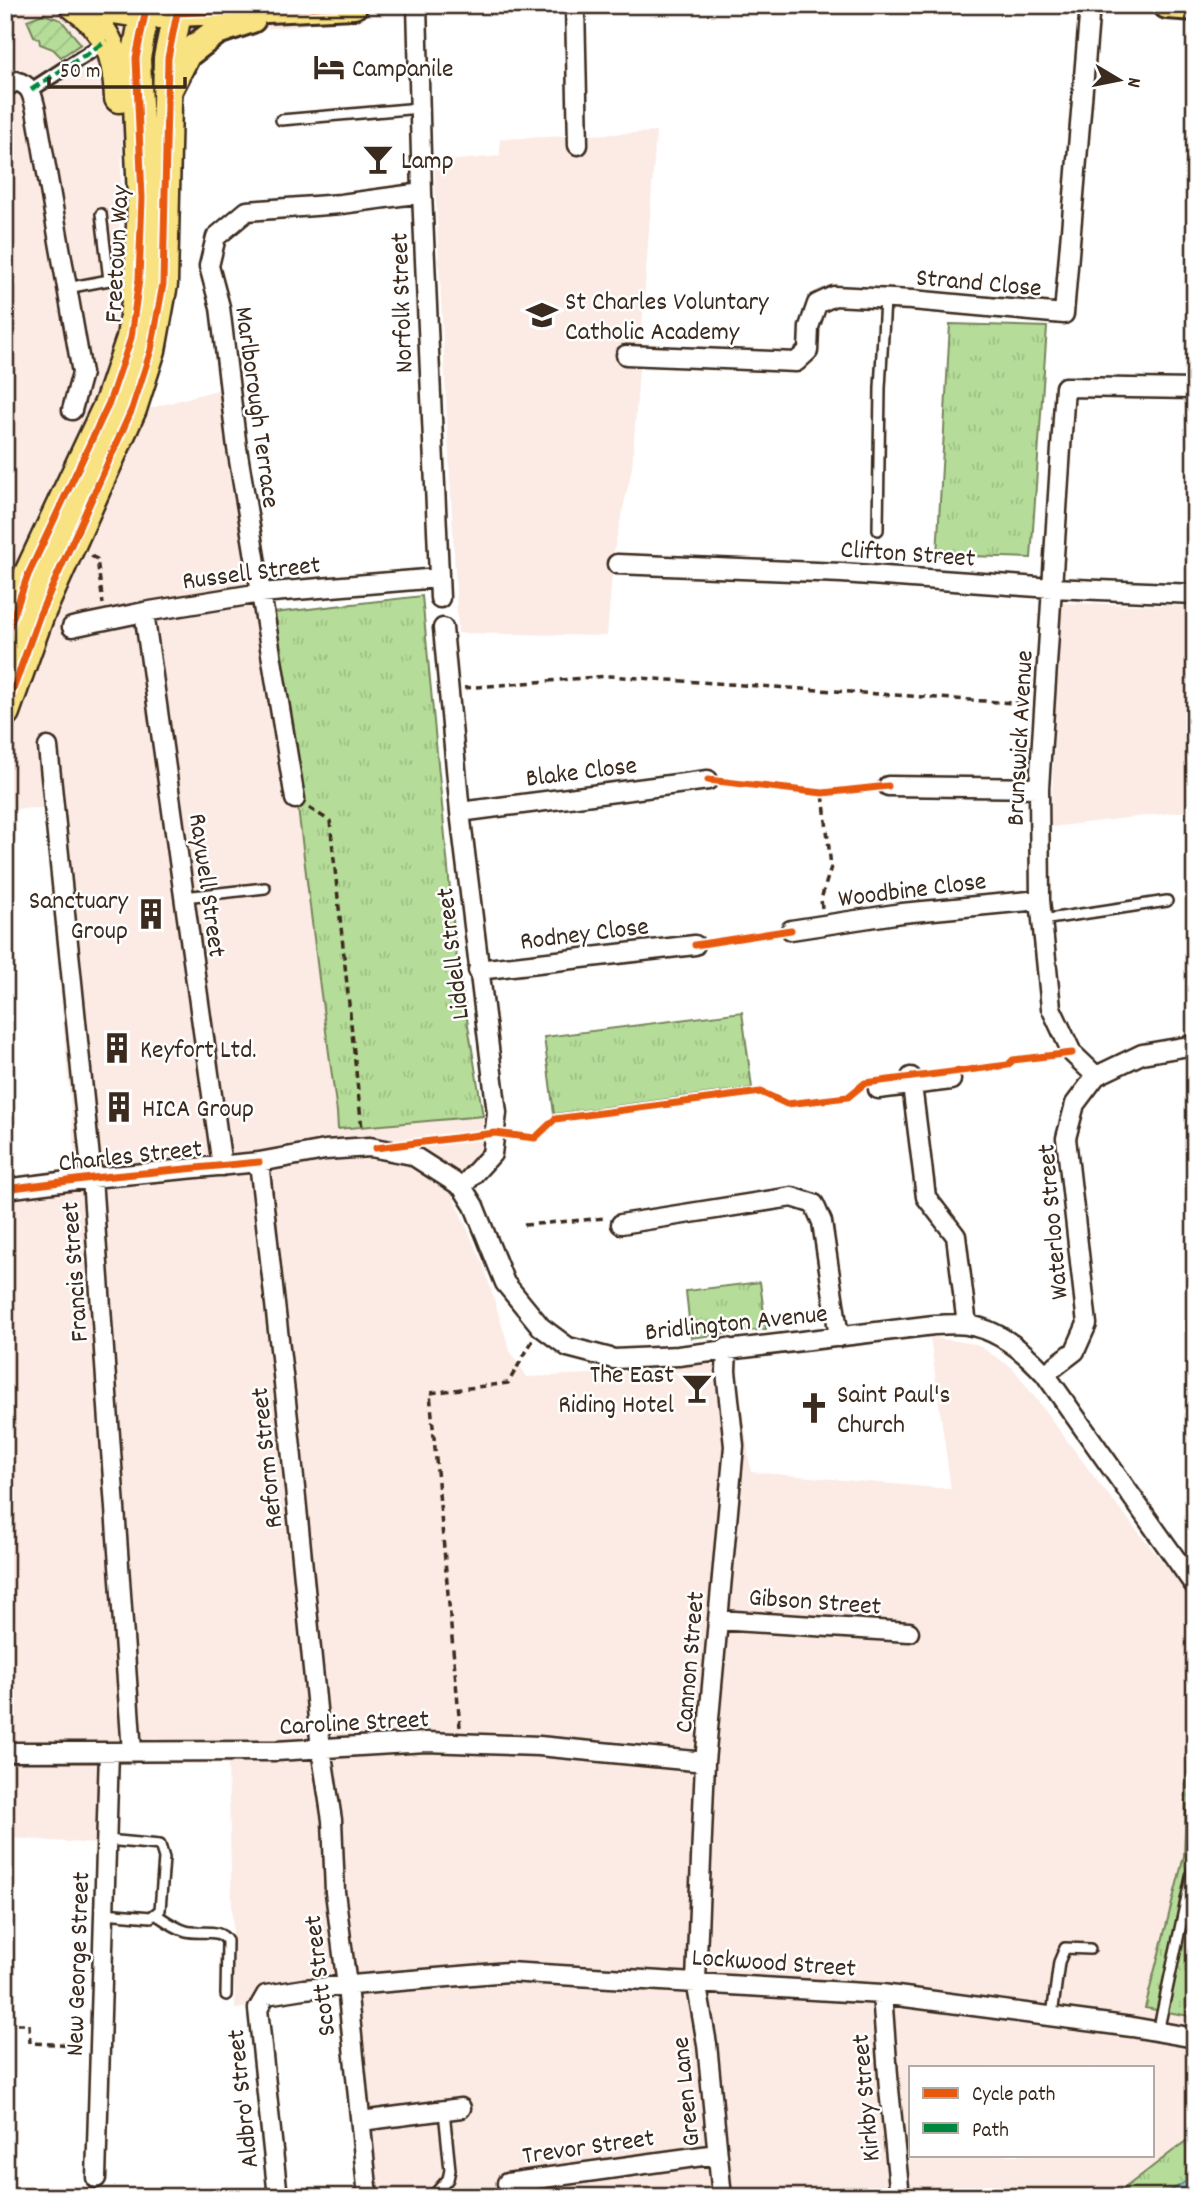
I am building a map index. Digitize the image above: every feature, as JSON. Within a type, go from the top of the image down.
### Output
[{"type":"highway","points":[[74,5],[92,18],[107,41],[118,66],[125,268],[118,337],[120,370]]},
{"type":"highway","points":[[87,5],[145,10],[178,9]]},
{"type":"highway","name":"Freetown Way","points":[[5,712],[40,614],[132,409],[151,349],[163,284],[168,58],[178,9]]},
{"type":"highway","name":"Freetown Way","points":[[5,639],[28,575],[109,403],[131,338],[139,279],[142,198],[136,58],[145,10]]},
{"type":"main road","points":[[178,9],[354,5]]},
{"type":"main road","points":[[1167,5],[1195,7]]},
{"type":"main road","points":[[167,93],[187,54],[217,31],[294,8]]},
{"type":"street","name":"Norfolk Street","points":[[417,5],[422,193],[440,598]]},
{"type":"street","points":[[575,5],[579,145]]},
{"type":"street","name":"Strand Close","points":[[626,355],[796,362],[808,351],[809,327],[817,304],[834,296],[1064,314],[1090,5]]},
{"type":"street","points":[[31,90],[107,41]]},
{"type":"street","points":[[5,88],[15,81],[25,83],[31,90],[82,373],[72,410]]},
{"type":"street","name":"Marlborough Terrace","points":[[295,799],[237,449],[220,307],[209,266],[216,237],[247,211],[341,204],[422,193]]},
{"type":"street","name":"Brunswick Avenue","points":[[1096,1076],[1072,1053],[1051,1008],[1040,900],[1039,788],[1065,387],[1195,389]]},
{"type":"street","name":"Clifton Street","points":[[617,564],[842,573],[1052,588],[1195,594]]},
{"type":"street","name":"Russell Street","points":[[72,627],[144,611],[261,593],[438,578]]},
{"type":"street","name":"Raywell Street","points":[[144,611],[222,1166]]},
{"type":"street","points":[[443,628],[450,696]]},
{"type":"street","name":"Liddell Street","points":[[450,696],[460,812],[497,1113],[492,1154],[462,1187]]},
{"type":"street","name":"Francis Street","points":[[48,747],[92,1178],[132,1752]]},
{"type":"street","name":"Blake Close","points":[[460,812],[708,780]]},
{"type":"street","points":[[888,786],[1039,788]]},
{"type":"street","name":"Woodbine Close","points":[[790,930],[902,913],[1040,900]]},
{"type":"street","name":"Rodney Close","points":[[478,970],[695,945]]},
{"type":"street","name":"Waterloo Street","points":[[1045,1374],[1074,1351],[1087,1324],[1066,1138],[1076,1104],[1096,1076],[1142,1054],[1195,1045]]},
{"type":"street","points":[[878,1089],[911,1081],[951,1080]]},
{"type":"street","points":[[911,1081],[926,1197],[956,1236],[967,1325]]},
{"type":"street","name":"Bridlington Avenue","points":[[259,1162],[325,1150],[364,1148],[412,1155],[462,1187],[474,1206],[505,1283],[541,1327],[568,1347],[614,1359],[678,1356],[934,1325],[967,1325],[992,1332],[1031,1359],[1045,1374],[1195,1586]]},
{"type":"street","name":"Charles Street","points":[[5,1189],[259,1162]]},
{"type":"street","name":"Reform Street","points":[[259,1162],[321,1749]]},
{"type":"street","points":[[621,1224],[792,1197],[814,1204],[821,1222],[839,1338]]},
{"type":"street","name":"Cannon Street","points":[[696,1981],[705,1762],[734,1446],[726,1371],[727,1349]]},
{"type":"street","name":"Gibson Street","points":[[718,1620],[909,1632]]},
{"type":"street","name":"Caroline Street","points":[[5,1752],[321,1749],[426,1742],[538,1746],[705,1762]]},
{"type":"street","name":"Scott Street","points":[[321,1749],[332,1820],[335,1892],[368,2197]]},
{"type":"street","name":"New George Street","points":[[96,2178],[109,1752]]},
{"type":"street","name":"Lockwood Street","points":[[347,1986],[508,1972],[696,1981],[882,1994],[1195,2038]]},
{"type":"street","name":"Green Lane","points":[[696,1981],[707,2044],[722,2197]]},
{"type":"street","name":"Aldbro' Street","points":[[278,2197],[258,2009],[266,1995],[347,1986]]},
{"type":"street","name":"Kirkby Street","points":[[882,1994],[888,2089],[900,2197]]},
{"type":"street","points":[[361,2121],[453,2109]]},
{"type":"street","name":"Trevor Street","points":[[507,2183],[717,2154]]},
{"type":"lane","points":[[281,120],[420,107]]},
{"type":"lane","points":[[67,288],[109,280],[101,214]]},
{"type":"lane","points":[[878,530],[880,388],[885,300]]},
{"type":"lane","points":[[184,897],[265,888]]},
{"type":"lane","points":[[1042,920],[1167,901]]},
{"type":"lane","points":[[104,1913],[151,1917],[157,1915],[160,1910],[164,1858],[160,1845],[107,1840]]},
{"type":"lane","points":[[1158,2032],[1193,1868]]},
{"type":"lane","points":[[157,1915],[188,1932],[219,1933],[225,1937],[226,1995]]},
{"type":"lane","points":[[1052,2016],[1059,1962],[1065,1948],[1090,1949]]},
{"type":"lane","points":[[432,2197],[448,2179],[453,2109]]},
{"type":"path","points":[[71,548],[97,559],[105,620]]},
{"type":"path","points":[[450,696],[609,676],[1045,705]]},
{"type":"path","points":[[810,792],[836,792]]},
{"type":"path","points":[[823,793],[831,867],[821,899],[825,925]]},
{"type":"path","points":[[295,799],[330,821],[364,1148]]},
{"type":"path","points":[[1010,1062],[1072,1053]]},
{"type":"path","points":[[524,1225],[606,1217],[621,1224]]},
{"type":"path","points":[[462,1743],[430,1392],[508,1383],[541,1327]]},
{"type":"path","points":[[5,2024],[30,2024],[30,2043],[99,2046]]},
{"type":"shaded area","points":[[5,5],[387,5],[294,27],[116,37],[124,102],[115,339],[89,425],[235,385],[274,613],[338,1129],[483,1116],[503,1155],[452,1194],[483,1264],[510,1351],[527,1377],[631,1372],[735,1360],[751,1472],[951,1489],[930,1337],[976,1344],[1013,1368],[1098,1482],[1195,1602],[1195,1723],[1189,1724],[1184,1856],[1145,2008],[1195,2017],[1195,2134],[1113,2197],[359,2197],[339,1996],[235,2009],[228,1764],[100,1764],[95,1844],[13,1838],[11,1769],[5,1761],[5,1180],[76,1167],[44,808],[5,809]]},
{"type":"shaded area","name":"St Charles Voluntary Catholic Academy","points":[[656,132],[632,468],[614,549],[607,636],[458,633],[434,162],[500,156],[500,139]]},
{"type":"shaded area","points":[[1059,603],[1195,606],[1195,810],[1051,827]]},
{"type":"green space","points":[[43,14],[61,20],[81,44],[61,57],[53,49],[40,44],[27,20]]},
{"type":"green space","points":[[950,324],[1047,327],[1031,558],[937,555]]},
{"type":"green space","points":[[422,596],[456,952],[483,1116],[338,1129],[274,613]]},
{"type":"green space","points":[[742,1012],[752,1088],[554,1114],[544,1037]]},
{"type":"green space","points":[[760,1282],[766,1329],[691,1338],[686,1291]]},
{"type":"green space","points":[[1189,1723],[1195,1724],[1195,2017],[1145,2008],[1184,1856]]},
{"type":"green space","points":[[1195,2134],[1195,2176],[1161,2197],[1113,2197]]},
{"type":"water","points":[[1195,2176],[1195,2197],[1161,2197]]},
{"type":"marked path","points":[[31,90],[107,41]]},
{"type":"cycle path","points":[[5,712],[40,614],[132,409],[151,350],[163,284],[168,58],[177,13],[354,5]]},
{"type":"cycle path","points":[[5,639],[28,575],[109,403],[131,338],[139,279],[142,198],[136,58],[145,14]]},
{"type":"cycle path","points":[[708,780],[823,793],[888,786]]},
{"type":"cycle path","points":[[695,945],[791,930]]},
{"type":"cycle path","points":[[376,1148],[495,1133],[535,1138],[555,1119],[761,1092],[787,1104],[848,1097],[865,1083],[1008,1065],[1013,1060],[1072,1053]]},
{"type":"cycle path","points":[[5,1189],[259,1162]]},
{"type":"place","name":"Campanile","points":[[329,67]]},
{"type":"place","name":"Lamp","points":[[378,159]]},
{"type":"place","name":"St Charles Voluntary Catholic Academy","points":[[542,315]]},
{"type":"place","name":"Sanctuary Group","points":[[151,914]]},
{"type":"place","name":"Keyfort Ltd.","points":[[117,1048]]},
{"type":"place","name":"HICA Group","points":[[119,1107]]},
{"type":"place","name":"The East Riding Hotel","points":[[697,1388]]},
{"type":"place","name":"Saint Paul's Church","points":[[814,1408]]}]
